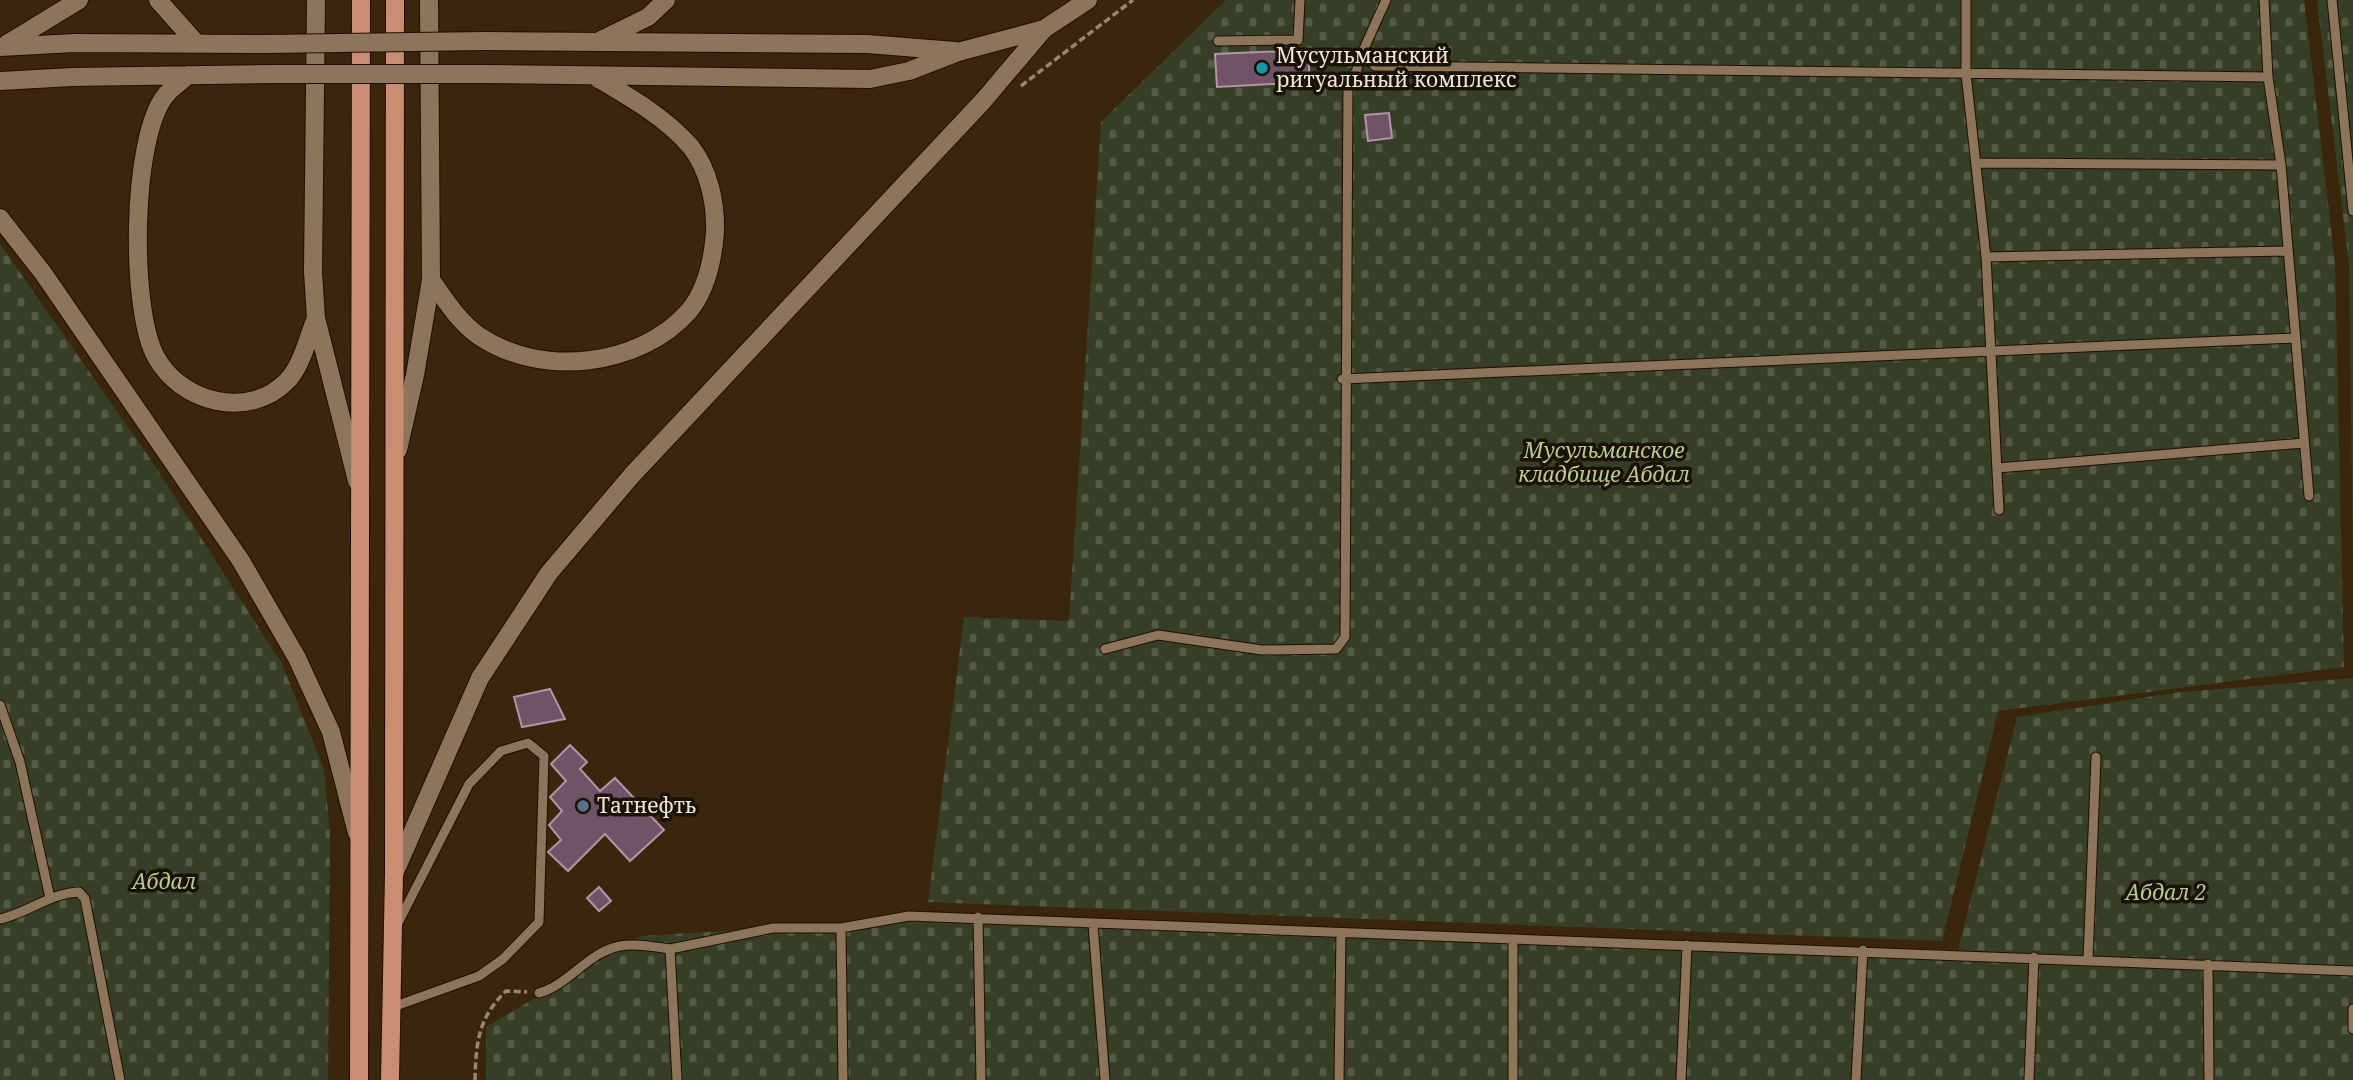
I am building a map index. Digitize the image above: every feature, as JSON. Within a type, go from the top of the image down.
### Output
[{"type":"main road","points":[[0,47],[50,20],[79,0]]},
{"type":"main road","points":[[158,0],[197,44]]},
{"type":"main road","points":[[316,0],[313,272],[316,318],[361,495]]},
{"type":"main road","points":[[359,1080],[361,0]]},
{"type":"main road","points":[[390,1080],[394,874],[394,0]]},
{"type":"main road","points":[[394,467],[415,375],[431,280],[429,0]]},
{"type":"main road","points":[[598,42],[648,17],[666,0]]},
{"type":"main road","points":[[394,874],[480,678],[549,573],[632,475],[983,101],[1044,29],[1088,0]]},
{"type":"main road","points":[[0,81],[273,74],[870,79],[909,71],[958,52],[1044,29]]},
{"type":"main road","points":[[0,47],[75,43],[486,41],[867,44],[958,52]]},
{"type":"main road","points":[[188,75],[164,97],[153,121],[141,166],[139,284],[144,322],[155,356],[172,379],[194,394],[216,401],[242,403],[267,397],[289,379],[316,318]]},
{"type":"main road","points":[[431,280],[458,318],[480,336],[507,350],[537,358],[567,361],[602,358],[633,351],[665,334],[690,310],[706,281],[714,252],[716,216],[709,181],[693,149],[670,125],[594,76]]},
{"type":"main road","points":[[0,218],[43,273],[241,561],[297,658],[331,732],[360,848]]},
{"type":"lane","points":[[1218,41],[1298,40],[1300,0]]},
{"type":"lane","points":[[1105,649],[1158,635],[1262,650],[1336,649],[1345,637],[1348,81],[1356,72],[1386,0]]},
{"type":"lane","points":[[1966,0],[1966,74],[1978,163],[1986,257],[1999,510]]},
{"type":"lane","points":[[2264,0],[2268,77],[2281,165],[2286,251],[2309,496]]},
{"type":"lane","points":[[2332,0],[2353,211]]},
{"type":"lane","points":[[1362,53],[1376,66],[2268,77]]},
{"type":"lane","points":[[1978,163],[2281,165]]},
{"type":"lane","points":[[1986,257],[2286,251]]},
{"type":"lane","points":[[1345,379],[2294,338]]},
{"type":"lane","points":[[1997,468],[2304,443]]},
{"type":"lane","points":[[0,705],[2,724],[20,762],[50,898]]},
{"type":"lane","points":[[390,1008],[479,976],[503,959],[539,922],[544,756],[528,743],[501,751],[469,784],[428,869],[392,934]]},
{"type":"lane","points":[[2088,960],[2096,757]]},
{"type":"lane","points":[[0,919],[17,915],[62,893],[79,892],[86,899],[120,1080]]},
{"type":"lane","points":[[539,993],[552,989],[593,958],[620,946],[670,949],[773,928],[841,928],[909,916],[1513,941],[1863,950],[2353,971]]},
{"type":"lane","points":[[978,917],[981,1080]]},
{"type":"lane","points":[[1093,924],[1105,1080]]},
{"type":"lane","points":[[841,928],[843,1080]]},
{"type":"lane","points":[[1339,1080],[1341,933]]},
{"type":"lane","points":[[1513,941],[1513,1080]]},
{"type":"lane","points":[[1681,1080],[1687,945]]},
{"type":"lane","points":[[670,949],[677,1080]]},
{"type":"lane","points":[[1856,1080],[1863,950]]},
{"type":"lane","points":[[2029,1080],[2034,957]]},
{"type":"lane","points":[[2208,964],[2209,1080]]},
{"type":"lane","points":[[2353,1009],[2353,1029]]},
{"type":"path","points":[[1019,88],[1133,0]]},
{"type":"path","points":[[475,1080],[476,1039],[493,1004],[506,991],[539,993]]},
{"type":"green space","name":"Мусульманское кладбище Абдал","points":[[1226,0],[2304,0],[2335,263],[2344,667],[1998,711],[1942,941],[928,902],[964,617],[1069,621],[1101,122]]},
{"type":"green space","points":[[2317,0],[2353,0],[2353,564],[2349,264]]},
{"type":"green space","name":"Абдал","points":[[0,244],[151,460],[282,664],[324,769],[330,835],[328,1080],[0,1080]]},
{"type":"green space","name":"Абдал 2","points":[[2353,678],[2353,1080],[486,1080],[486,1027],[641,936],[908,920],[1958,950],[2017,717],[2181,692]]},
{"type":"building","name":"Мусульманский ритуальный комплекс","points":[[1308,50],[1310,82],[1217,87],[1215,54]]},
{"type":"building","points":[[1389,113],[1392,138],[1368,141],[1365,115]]},
{"type":"building","points":[[550,689],[565,719],[522,727],[514,697]]},
{"type":"building","points":[[570,745],[587,762],[580,769],[600,791],[615,778],[664,830],[630,861],[605,834],[568,871],[548,852],[561,840],[549,825],[562,811],[550,797],[566,781],[551,764]]},
{"type":"building","points":[[599,887],[611,901],[599,911],[587,898]]},
{"type":"place","name":"Мусульманский ритуальный комплекс","points":[[1262,68]]},
{"type":"place","name":"Татнефть","points":[[583,806]]}]
